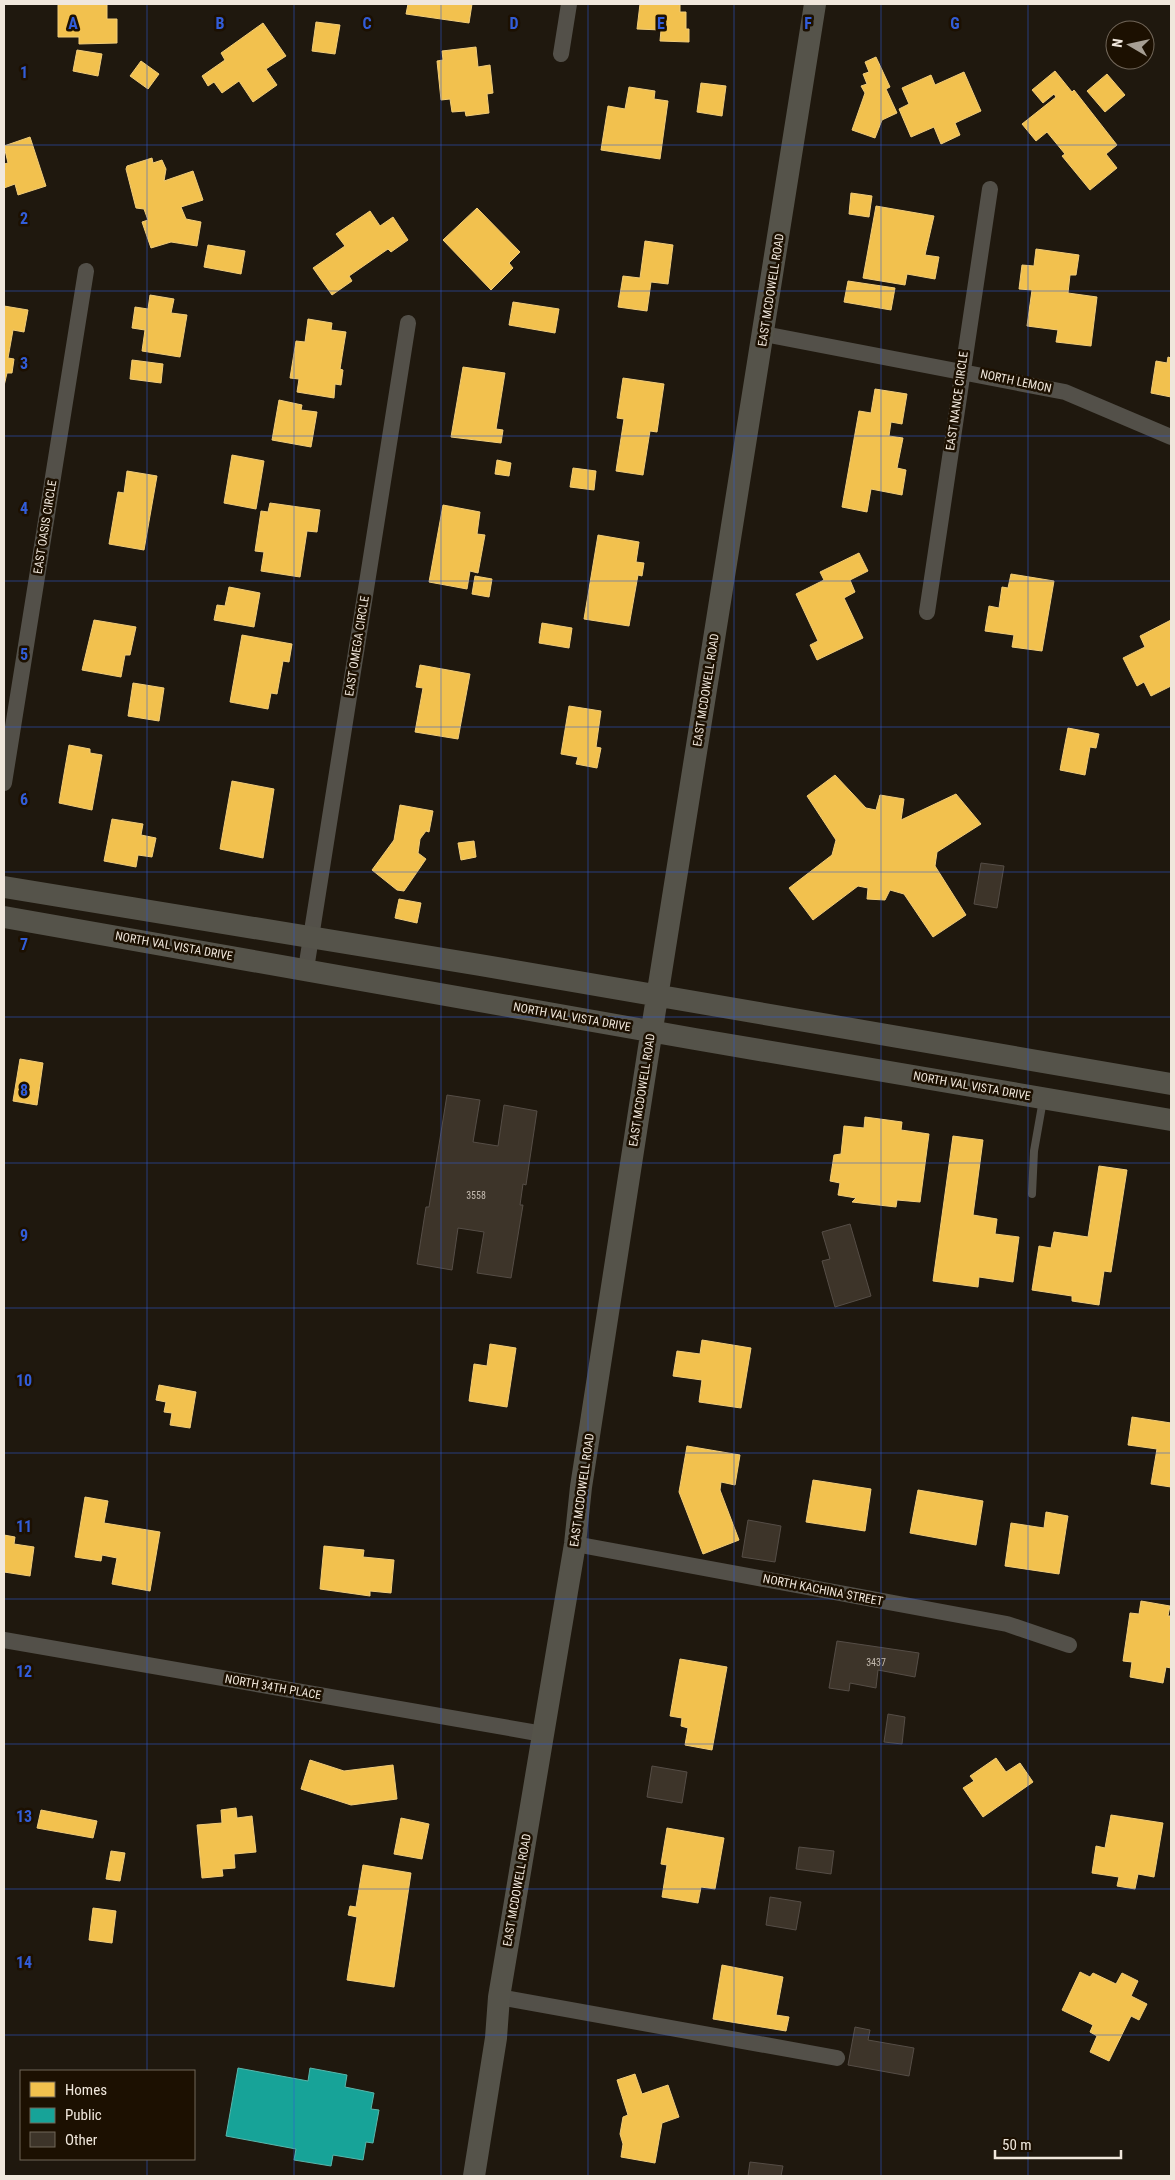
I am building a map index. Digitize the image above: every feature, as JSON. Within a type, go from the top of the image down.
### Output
[{"type":"main road","name":"EAST MCDOWELL ROAD","points":[[474,2176],[496,2038],[499,1996],[575,1544],[581,1487],[651,1031],[764,334],[815,4]]},
{"type":"main road","points":[[4,887],[1171,1084]]},
{"type":"main road","name":"NORTH VAL VISTA DRIVE","points":[[4,917],[1171,1120]]},
{"type":"main road","points":[[1043,1098],[1049,1063]]},
{"type":"street","points":[[561,54],[569,4]]},
{"type":"street","name":"EAST NANCE CIRCLE","points":[[927,612],[961,370],[990,190]]},
{"type":"street","name":"EAST OASIS CIRCLE","points":[[4,783],[86,271]]},
{"type":"street","name":"EAST OMEGA CIRCLE","points":[[306,969],[408,323]]},
{"type":"street","name":"NORTH LEMON","points":[[764,334],[961,370],[1065,392],[1171,437]]},
{"type":"street","name":"NORTH KACHINA STREET","points":[[575,1544],[1007,1624],[1069,1645]]},
{"type":"street","name":"NORTH 34TH PLACE","points":[[4,1640],[543,1734]]},
{"type":"street","points":[[499,1996],[837,2058]]},
{"type":"lane","points":[[1032,1194],[1034,1151],[1043,1098]]},
{"type":"building: Homes","points":[[58,4],[107,4],[107,19],[117,19],[117,43],[79,44],[79,37],[58,37]]},
{"type":"building: Homes","points":[[408,4],[472,4],[469,23],[406,14]]},
{"type":"building: Homes","points":[[640,4],[680,4],[680,12],[686,12],[686,29],[689,29],[689,42],[660,41],[661,30],[637,29]]},
{"type":"building: Homes","points":[[316,22],[340,25],[335,54],[312,51]]},
{"type":"building: Homes","points":[[263,23],[286,56],[266,69],[277,85],[253,102],[239,81],[222,93],[214,82],[208,86],[202,76],[225,60],[221,53]]},
{"type":"building: Homes","points":[[476,47],[478,67],[490,65],[493,93],[487,94],[489,113],[466,116],[465,111],[452,112],[450,99],[441,100],[437,61],[443,60],[442,51]]},
{"type":"building: Homes","points":[[77,50],[102,54],[98,76],[73,71]]},
{"type":"building: Homes","points":[[876,57],[890,87],[886,89],[897,113],[882,120],[875,138],[852,130],[865,93],[861,86],[867,84],[863,74],[869,72],[865,62]]},
{"type":"building: Homes","points":[[141,61],[159,74],[148,89],[130,76]]},
{"type":"building: Homes","points":[[1055,71],[1072,92],[1074,90],[1117,145],[1106,154],[1117,168],[1090,190],[1062,156],[1065,154],[1047,132],[1036,141],[1022,124],[1056,97],[1054,94],[1043,103],[1032,90]]},
{"type":"building: Homes","points":[[964,72],[981,111],[955,123],[960,135],[941,144],[934,127],[911,137],[899,109],[909,104],[902,88],[931,75],[935,85]]},
{"type":"building: Homes","points":[[1107,74],[1125,95],[1105,112],[1087,91]]},
{"type":"building: Homes","points":[[701,83],[726,86],[722,116],[697,112]]},
{"type":"building: Homes","points":[[629,87],[655,91],[654,99],[668,101],[660,159],[601,150],[608,106],[625,109]]},
{"type":"building: Homes","points":[[30,137],[46,186],[18,195],[15,184],[4,188],[4,164],[8,163],[4,146]]},
{"type":"building: Homes","points":[[152,158],[153,163],[162,160],[166,169],[164,181],[193,171],[203,200],[181,207],[186,219],[201,222],[197,246],[171,242],[151,248],[142,222],[148,220],[144,209],[136,208],[126,169],[127,166]]},
{"type":"building: Homes","points":[[851,193],[872,196],[869,217],[849,214]]},
{"type":"building: Homes","points":[[876,206],[934,216],[925,255],[939,257],[935,279],[907,274],[905,285],[863,278]]},
{"type":"building: Homes","points":[[477,208],[520,252],[509,263],[513,268],[491,290],[443,240]]},
{"type":"building: Homes","points":[[370,211],[380,226],[393,217],[408,240],[391,252],[388,249],[349,276],[352,281],[332,295],[313,268],[345,246],[336,234]]},
{"type":"building: Homes","points":[[645,241],[673,245],[668,284],[651,282],[647,311],[618,307],[623,276],[640,278]]},
{"type":"building: Homes","points":[[208,245],[245,251],[241,274],[204,267]]},
{"type":"building: Homes","points":[[1036,249],[1079,255],[1076,275],[1070,275],[1068,293],[1097,297],[1091,346],[1056,342],[1058,330],[1027,326],[1032,290],[1019,289],[1022,265],[1034,266]]},
{"type":"building: Homes","points":[[848,281],[895,288],[891,310],[844,302]]},
{"type":"building: Homes","points":[[150,295],[174,299],[171,313],[187,315],[180,357],[142,351],[145,330],[132,328],[135,307],[148,309]]},
{"type":"building: Homes","points":[[513,302],[559,309],[555,333],[509,325]]},
{"type":"building: Homes","points":[[4,306],[28,310],[24,332],[13,330],[8,358],[14,359],[12,373],[7,373],[4,386]]},
{"type":"building: Homes","points":[[308,319],[332,323],[331,330],[346,332],[340,369],[343,370],[341,385],[335,384],[334,398],[297,392],[299,379],[290,378],[296,341],[305,342]]},
{"type":"building: Homes","points":[[1168,357],[1171,358],[1171,397],[1151,393],[1156,361],[1167,363]]},
{"type":"building: Homes","points":[[132,360],[163,364],[161,383],[130,379]]},
{"type":"building: Homes","points":[[463,367],[505,373],[496,429],[503,430],[501,443],[451,437]]},
{"type":"building: Homes","points":[[623,378],[664,384],[657,432],[650,431],[643,475],[616,471],[624,419],[617,418]]},
{"type":"building: Homes","points":[[875,389],[907,394],[902,424],[891,422],[889,436],[903,438],[897,468],[906,470],[902,495],[871,489],[867,512],[842,507],[859,411],[871,413]]},
{"type":"building: Homes","points":[[279,400],[302,405],[301,410],[317,412],[311,447],[272,440]]},
{"type":"building: Homes","points":[[232,455],[264,461],[256,509],[224,503]]},
{"type":"building: Homes","points":[[497,460],[511,463],[509,476],[495,474]]},
{"type":"building: Homes","points":[[573,468],[596,471],[594,490],[570,487]]},
{"type":"building: Homes","points":[[127,471],[157,476],[144,550],[109,544],[118,492],[124,493]]},
{"type":"building: Homes","points":[[270,503],[320,510],[317,532],[307,531],[300,577],[261,571],[264,552],[255,551],[261,511],[268,512]]},
{"type":"building: Homes","points":[[443,505],[480,512],[477,534],[485,535],[478,573],[470,571],[467,589],[429,582]]},
{"type":"building: Homes","points":[[598,535],[639,542],[636,562],[644,563],[642,576],[638,575],[629,626],[584,619]]},
{"type":"building: Homes","points":[[859,553],[868,571],[850,580],[855,592],[844,598],[863,638],[817,660],[810,645],[818,641],[796,594],[824,580],[820,572]]},
{"type":"building: Homes","points":[[1011,574],[1054,581],[1042,651],[1012,647],[1014,635],[985,631],[989,606],[999,608],[1002,587],[1008,588]]},
{"type":"building: Homes","points":[[475,576],[492,579],[489,597],[472,594]]},
{"type":"building: Homes","points":[[229,587],[260,593],[254,627],[214,620],[217,605],[225,606]]},
{"type":"building: Homes","points":[[94,620],[136,627],[130,655],[125,655],[121,677],[82,670]]},
{"type":"building: Homes","points":[[1171,620],[1171,686],[1151,696],[1144,682],[1137,686],[1123,658],[1145,647],[1140,636]]},
{"type":"building: Homes","points":[[542,623],[572,628],[569,648],[539,643]]},
{"type":"building: Homes","points":[[242,635],[292,644],[289,662],[283,661],[277,694],[271,693],[268,709],[230,702]]},
{"type":"building: Homes","points":[[420,665],[470,674],[458,739],[415,732],[423,688],[416,687]]},
{"type":"building: Homes","points":[[133,683],[164,688],[159,721],[128,716]]},
{"type":"building: Homes","points":[[569,706],[601,711],[596,747],[601,748],[597,768],[576,764],[578,757],[561,754]]},
{"type":"building: Homes","points":[[1068,728],[1099,734],[1096,748],[1090,747],[1085,775],[1060,770]]},
{"type":"building: Homes","points":[[69,745],[90,749],[90,753],[102,755],[92,810],[59,803]]},
{"type":"building: Homes","points":[[835,775],[866,808],[876,810],[880,795],[904,799],[901,820],[956,794],[981,824],[937,852],[935,866],[966,915],[933,937],[904,894],[890,890],[885,900],[867,899],[868,888],[858,886],[813,920],[789,888],[832,855],[836,840],[807,796]]},
{"type":"building: Homes","points":[[232,781],[274,789],[263,858],[220,849]]},
{"type":"building: Homes","points":[[400,805],[433,811],[429,832],[426,831],[420,839],[418,853],[426,859],[404,891],[397,890],[372,870],[394,840]]},
{"type":"building: Homes","points":[[112,819],[143,824],[141,835],[156,838],[152,857],[138,855],[136,867],[104,861]]},
{"type":"building: Homes","points":[[474,841],[476,857],[461,860],[458,843]]},
{"type":"building: Homes","points":[[399,899],[421,903],[417,923],[395,918]]},
{"type":"building: Homes","points":[[20,1059],[43,1063],[37,1105],[13,1101]]},
{"type":"building: Homes","points":[[865,1117],[902,1122],[901,1130],[929,1134],[920,1202],[897,1200],[896,1207],[852,1202],[856,1198],[838,1195],[840,1183],[830,1181],[834,1155],[841,1154],[844,1126],[864,1128]]},
{"type":"building: Homes","points":[[953,1136],[983,1140],[973,1215],[997,1219],[995,1234],[1019,1237],[1013,1282],[979,1277],[978,1287],[933,1281]]},
{"type":"building: Homes","points":[[1099,1166],[1127,1170],[1111,1272],[1104,1271],[1099,1305],[1072,1301],[1072,1296],[1032,1290],[1039,1246],[1051,1248],[1054,1232],[1088,1237]]},
{"type":"building: Homes","points":[[702,1340],[751,1348],[741,1408],[699,1402],[702,1380],[673,1376],[677,1351],[700,1354]]},
{"type":"building: Homes","points":[[490,1344],[516,1348],[507,1407],[469,1401],[474,1364],[487,1366]]},
{"type":"building: Homes","points":[[159,1385],[196,1392],[190,1428],[170,1425],[172,1413],[164,1412],[166,1402],[156,1400]]},
{"type":"building: Homes","points":[[1132,1417],[1171,1423],[1171,1487],[1151,1484],[1157,1449],[1128,1445]]},
{"type":"building: Homes","points":[[687,1446],[740,1455],[735,1485],[721,1482],[720,1490],[739,1540],[703,1554],[679,1492]]},
{"type":"building: Homes","points":[[813,1480],[871,1489],[865,1531],[806,1522]]},
{"type":"building: Homes","points":[[918,1490],[983,1501],[976,1545],[910,1533]]},
{"type":"building: Homes","points":[[85,1497],[108,1501],[104,1523],[160,1532],[150,1591],[112,1584],[117,1558],[102,1555],[101,1561],[75,1557]]},
{"type":"building: Homes","points":[[1046,1512],[1068,1516],[1059,1574],[1005,1566],[1011,1523],[1044,1528]]},
{"type":"building: Homes","points":[[4,1535],[15,1537],[14,1544],[34,1547],[30,1576],[4,1572]]},
{"type":"building: Homes","points":[[324,1546],[364,1550],[363,1557],[394,1560],[391,1593],[370,1591],[370,1596],[320,1589]]},
{"type":"building: Homes","points":[[1141,1601],[1170,1606],[1168,1616],[1171,1616],[1171,1668],[1166,1667],[1163,1683],[1130,1677],[1132,1662],[1123,1661],[1130,1613],[1139,1614]]},
{"type":"building: Homes","points":[[680,1659],[727,1667],[712,1750],[685,1745],[688,1728],[681,1726],[682,1718],[670,1716]]},
{"type":"building: Homes","points":[[996,1758],[1006,1772],[1020,1763],[1033,1782],[983,1817],[963,1788],[974,1781],[970,1776]]},
{"type":"building: Homes","points":[[310,1760],[344,1771],[393,1765],[397,1799],[351,1805],[301,1789]]},
{"type":"building: Homes","points":[[236,1808],[237,1818],[252,1816],[256,1852],[234,1854],[235,1868],[222,1869],[223,1876],[202,1878],[197,1825],[222,1823],[221,1810]]},
{"type":"building: Homes","points":[[41,1810],[97,1821],[93,1838],[37,1828]]},
{"type":"building: Homes","points":[[1111,1815],[1163,1823],[1154,1877],[1138,1874],[1135,1889],[1117,1886],[1119,1877],[1092,1873],[1096,1846],[1105,1848]]},
{"type":"building: Homes","points":[[401,1818],[429,1824],[422,1859],[394,1854]]},
{"type":"building: Homes","points":[[667,1828],[724,1838],[715,1889],[701,1887],[698,1903],[662,1897],[667,1865],[661,1864]]},
{"type":"building: Homes","points":[[111,1851],[125,1853],[120,1881],[106,1879]]},
{"type":"building: Homes","points":[[363,1865],[411,1873],[394,1987],[347,1980],[357,1917],[348,1915],[350,1906],[356,1907]]},
{"type":"building: Homes","points":[[93,1908],[116,1911],[112,1943],[89,1940]]},
{"type":"building: Homes","points":[[722,1965],[783,1977],[776,2015],[789,2017],[786,2031],[713,2019]]},
{"type":"building: Homes","points":[[1080,1972],[1090,1977],[1093,1973],[1116,1984],[1122,1973],[1138,1981],[1131,1996],[1147,2004],[1139,2020],[1131,2016],[1109,2061],[1090,2052],[1097,2036],[1090,2032],[1093,2025],[1062,2010]]},
{"type":"building: Homes","points":[[635,2074],[642,2094],[668,2085],[679,2117],[662,2123],[655,2163],[621,2157],[623,2144],[620,2134],[623,2117],[628,2115],[617,2080]]},
{"type":"building: Public","points":[[238,2068],[308,2081],[310,2068],[347,2075],[345,2087],[374,2093],[371,2109],[379,2110],[373,2143],[366,2142],[363,2160],[333,2155],[331,2166],[294,2160],[296,2149],[226,2136]]},
{"type":"building: Other","points":[[981,863],[1004,866],[997,908],[974,904]]},
{"type":"building: Other","points":[[447,1095],[480,1100],[473,1142],[498,1146],[504,1105],[537,1111],[526,1185],[523,1184],[520,1205],[523,1205],[511,1278],[477,1273],[484,1232],[458,1228],[452,1270],[417,1264],[426,1207],[429,1207]]},
{"type":"building: Other","points":[[850,1224],[871,1296],[835,1307],[822,1261],[830,1259],[822,1232]]},
{"type":"building: Other","points":[[748,1520],[781,1526],[775,1562],[742,1557]]},
{"type":"building: Other","points":[[837,1641],[919,1653],[915,1677],[878,1670],[876,1688],[850,1683],[849,1691],[829,1688]]},
{"type":"building: Other","points":[[888,1714],[905,1717],[902,1744],[884,1742]]},
{"type":"building: Other","points":[[652,1766],[687,1772],[682,1803],[647,1797]]},
{"type":"building: Other","points":[[799,1847],[834,1851],[831,1874],[796,1869]]},
{"type":"building: Other","points":[[770,1897],[801,1902],[796,1930],[766,1925]]},
{"type":"building: Other","points":[[855,2027],[870,2030],[868,2040],[914,2048],[909,2076],[848,2065]]},
{"type":"building: Other","points":[[750,2162],[783,2166],[781,2176],[748,2176]]}]
